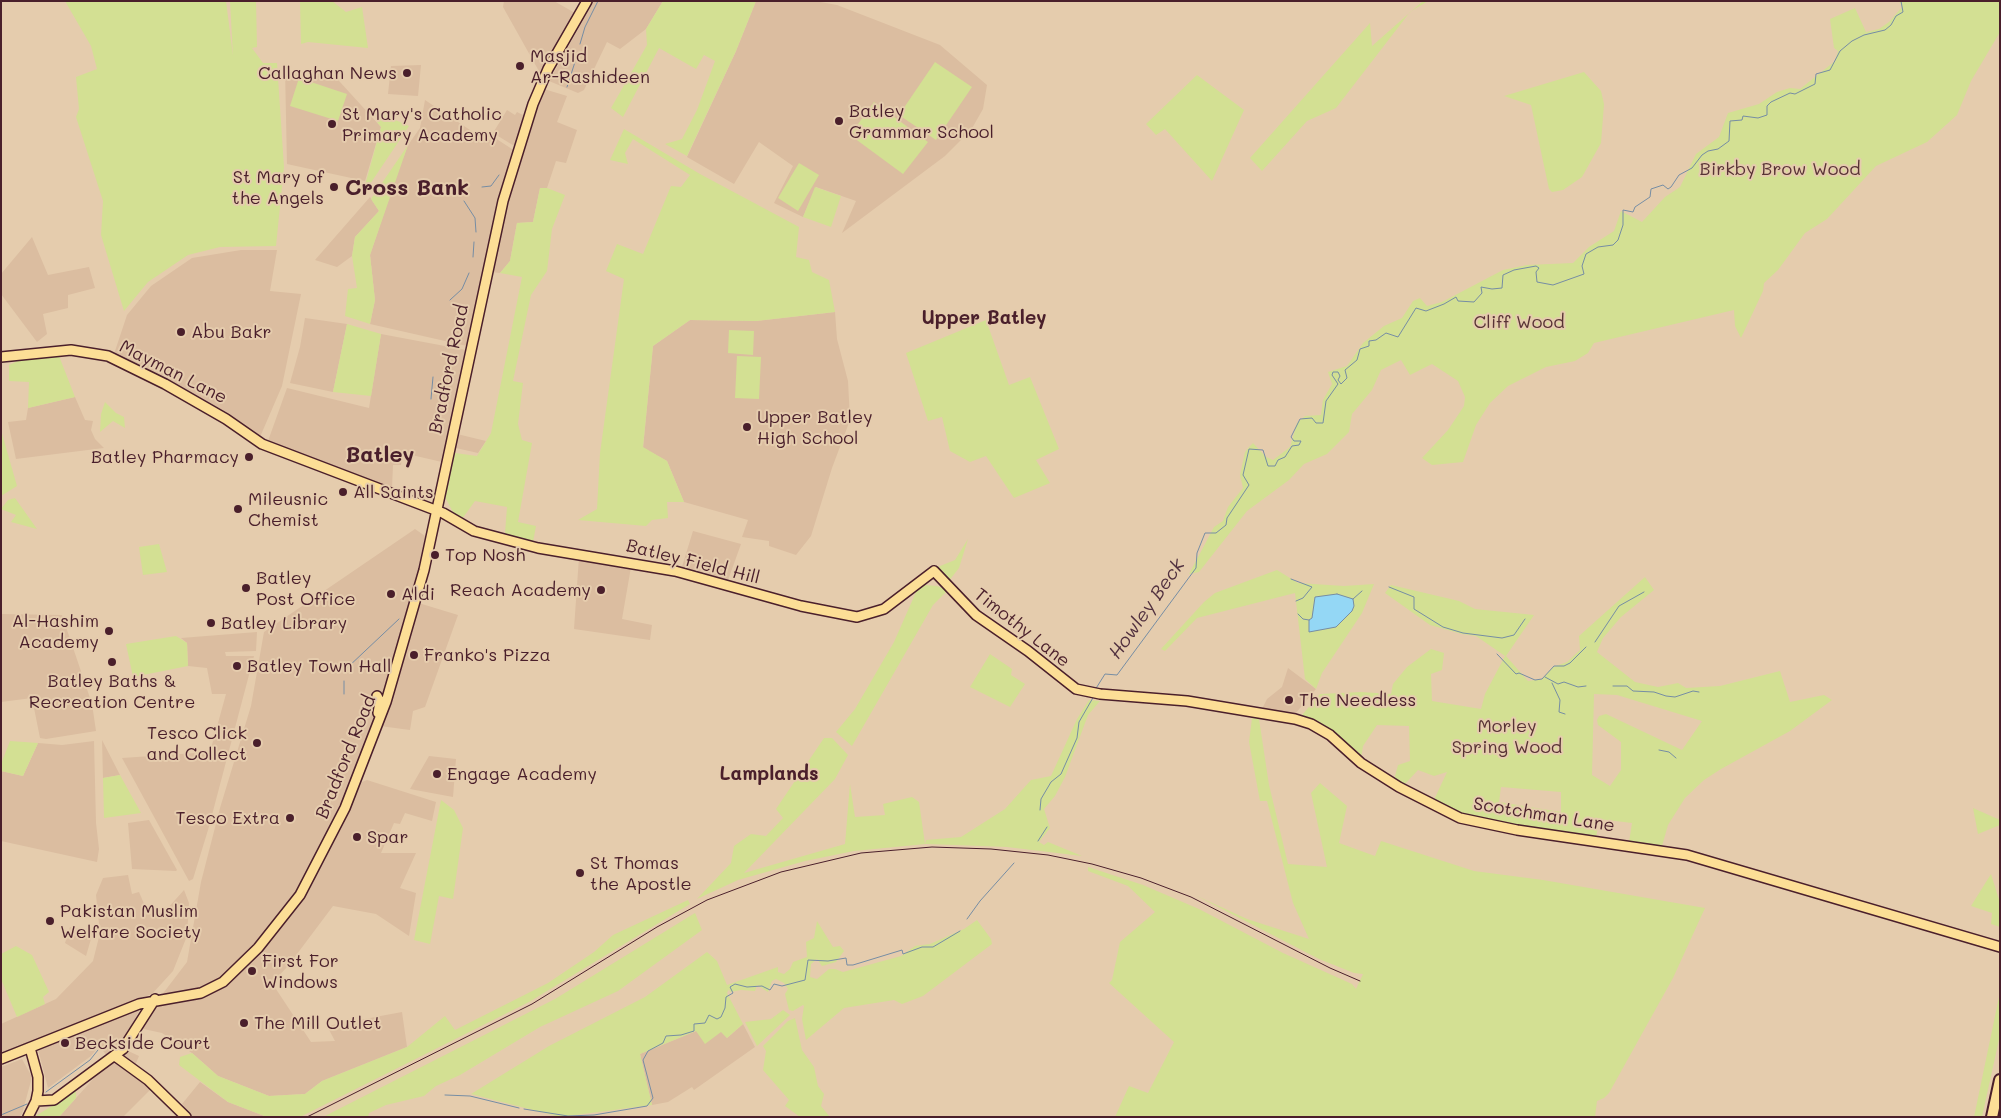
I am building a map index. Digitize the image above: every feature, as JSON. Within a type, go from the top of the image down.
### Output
[{"type":"highway","points":[[1992,1117],[2000,1080]]},
{"type":"main road","name":"Bradford Road","points":[[1,1060],[111,1014],[154,1000],[201,993],[223,982],[263,941],[300,895],[352,792],[377,728],[413,614],[503,201],[533,104],[548,69],[586,1]]},
{"type":"main road","name":"Mayman Lane","points":[[1,357],[71,350],[108,356],[165,384],[226,419],[262,444],[436,510]]},
{"type":"main road","name":"Batley Field Hill","points":[[436,510],[465,527],[505,540],[538,548],[675,571],[801,606],[857,617],[884,609],[934,571]]},
{"type":"main road","name":"Timothy Lane","points":[[934,571],[976,615],[1028,650],[1063,680],[1076,688],[1100,694]]},
{"type":"main road","points":[[923,580],[938,582],[948,587]]},
{"type":"main road","name":"Scotchman Lane","points":[[1100,694],[1188,701],[1295,719],[1311,724],[1330,735],[1361,763],[1399,787],[1460,818],[1517,830],[1687,855],[2000,947]]},
{"type":"main road","points":[[377,696],[380,704],[377,728]]},
{"type":"main road","points":[[36,1101],[54,1100],[115,1056],[123,1049],[154,1000]]},
{"type":"main road","points":[[28,1117],[36,1101],[38,1077],[30,1048]]},
{"type":"main road","points":[[115,1056],[148,1080],[186,1117]]},
{"type":"shaded area","points":[[504,1],[554,1],[575,13],[540,73],[503,7]]},
{"type":"shaded area","points":[[594,1],[663,1],[646,29],[620,49],[607,42],[584,90],[578,93],[549,81]]},
{"type":"shaded area","name":"Batley Grammar School","points":[[756,1],[815,1],[837,5],[940,45],[987,85],[983,109],[971,130],[945,156],[842,233],[856,201],[816,187],[803,217],[774,203],[793,166],[759,142],[734,184],[687,157],[736,51]]},
{"type":"shaded area","points":[[421,65],[418,96],[388,94],[391,66]]},
{"type":"shaded area","name":"St Mary's Catholic Primary Academy","points":[[285,68],[306,81],[320,71],[330,71],[381,127],[365,181],[287,164]]},
{"type":"shaded area","points":[[544,89],[567,96],[557,122],[577,130],[566,163],[556,161],[547,188],[540,188],[533,222],[517,223],[510,261],[500,273],[491,272],[504,215]]},
{"type":"shaded area","points":[[425,100],[488,142],[492,136],[515,151],[502,191],[467,346],[370,324],[375,300],[370,255],[408,145],[420,128]]},
{"type":"shaded area","points":[[507,110],[515,115],[517,112],[523,115],[516,147],[493,133]]},
{"type":"shaded area","points":[[370,197],[379,211],[355,237],[352,256],[337,267],[315,260]]},
{"type":"shaded area","points":[[32,237],[48,275],[89,267],[95,288],[68,295],[68,308],[43,314],[47,334],[37,342],[1,294],[1,274]]},
{"type":"shaded area","points":[[241,250],[277,250],[270,291],[301,294],[282,386],[260,437],[179,387],[114,354],[127,315],[151,286],[192,258]]},
{"type":"shaded area","name":"Upper Batley High School","points":[[835,312],[837,339],[848,381],[850,420],[832,468],[811,536],[796,555],[769,546],[769,541],[742,537],[748,520],[684,502],[667,461],[643,448],[653,346],[690,320],[756,321]]},
{"type":"shaded area","points":[[305,318],[347,324],[333,392],[290,383],[300,347]]},
{"type":"shaded area","points":[[381,334],[466,350],[442,462],[403,453],[401,465],[393,465],[392,488],[268,441],[287,388],[369,408]]},
{"type":"shaded area","points":[[75,397],[85,420],[93,421],[91,430],[95,439],[104,448],[16,459],[8,422],[26,420],[28,408]]},
{"type":"shaded area","points":[[457,434],[486,441],[478,453],[456,448]]},
{"type":"shaded area","points":[[415,529],[425,536],[412,601],[458,615],[425,707],[413,711],[410,730],[380,726],[347,798],[299,888],[261,939],[225,976],[203,989],[161,996],[187,962],[201,882],[220,808],[251,706],[264,632]]},
{"type":"shaded area","points":[[693,531],[741,544],[727,583],[681,570]]},
{"type":"shaded area","name":"Reach Academy","points":[[579,557],[631,567],[622,619],[652,625],[650,640],[574,629]]},
{"type":"shaded area","points":[[1,614],[62,615],[92,704],[96,731],[46,739],[40,738],[32,698],[1,702]]},
{"type":"shaded area","points":[[257,632],[256,651],[225,652],[226,656],[254,656],[208,830],[193,879],[189,881],[122,758],[210,752],[226,694],[212,694],[207,668],[188,666],[187,643],[181,638]]},
{"type":"shaded area","points":[[1288,668],[1316,689],[1295,714],[1262,709],[1267,699],[1282,687]]},
{"type":"shaded area","points":[[102,740],[120,775],[103,778]]},
{"type":"shaded area","points":[[94,741],[96,823],[99,849],[97,862],[1,841],[1,771],[23,776],[38,743],[62,745]]},
{"type":"shaded area","name":"Engage Academy","points":[[429,756],[456,759],[453,797],[410,789]]},
{"type":"shaded area","points":[[367,780],[436,802],[432,821],[405,813],[400,824],[394,823],[381,853],[416,853],[400,888],[416,893],[409,936],[376,914],[333,906],[288,966],[272,983],[311,1042],[335,1041],[327,1026],[402,1012],[407,1047],[322,1081],[305,1094],[269,1096],[218,1076],[192,1053],[162,1033],[139,1028],[148,1013],[162,1004],[193,999],[248,962],[279,928],[305,892],[362,782]]},
{"type":"shaded area","points":[[149,820],[176,871],[132,869],[128,823]]},
{"type":"shaded area","points":[[128,875],[132,894],[139,892],[145,906],[159,918],[184,890],[189,903],[187,936],[173,971],[152,994],[1,1054],[1,1024],[56,999],[93,961],[100,933],[96,895],[103,878]]},
{"type":"shaded area","points":[[70,927],[93,932],[86,956],[65,943]]},
{"type":"shaded area","points":[[140,1009],[126,1036],[108,1057],[99,1046],[91,1056],[48,1088],[38,1049]]},
{"type":"shaded area","points":[[743,1024],[755,1047],[694,1090],[692,1087],[668,1102],[652,1105],[640,1054],[696,1031],[722,1032],[727,1038]]},
{"type":"shaded area","points":[[126,1050],[139,1056],[132,1073],[152,1088],[123,1117],[59,1117],[94,1078]]},
{"type":"shaded area","points":[[22,1059],[32,1077],[22,1114],[19,1117],[1,1117],[1,1067]]},
{"type":"shaded area","points":[[200,1082],[228,1102],[267,1117],[192,1117],[182,1104]]},
{"type":"green space","points":[[65,1],[226,1],[233,56],[230,1],[256,1],[257,47],[252,48],[263,63],[277,63],[284,167],[276,246],[220,247],[188,255],[148,282],[124,311],[101,235],[103,201],[76,117],[79,109],[76,77],[97,69],[91,46]]},
{"type":"green space","points":[[300,1],[332,1],[346,12],[362,7],[368,48],[308,42],[301,44]]},
{"type":"green space","points":[[663,1],[756,1],[736,51],[687,156],[665,144],[682,139],[697,110],[715,61],[704,55],[696,69],[659,48],[623,117],[611,108],[647,45],[646,29]]},
{"type":"green space","points":[[1423,1],[1428,1],[1412,11]]},
{"type":"green space","points":[[1899,1],[2000,1],[2000,32],[1971,81],[1957,115],[1927,142],[1876,166],[1827,219],[1805,233],[1778,270],[1764,283],[1763,291],[1741,338],[1735,326],[1734,310],[1594,343],[1588,353],[1575,361],[1546,367],[1508,386],[1490,403],[1476,425],[1463,462],[1432,465],[1422,458],[1448,430],[1464,406],[1465,397],[1458,381],[1432,364],[1410,375],[1401,360],[1381,370],[1372,390],[1352,414],[1349,432],[1327,454],[1304,464],[1289,480],[1247,511],[1199,572],[1189,574],[1214,527],[1223,521],[1228,507],[1243,488],[1240,475],[1245,452],[1249,447],[1253,443],[1266,457],[1273,460],[1290,447],[1297,423],[1305,416],[1321,415],[1323,400],[1332,384],[1328,372],[1347,366],[1363,343],[1384,326],[1402,318],[1413,301],[1420,298],[1427,306],[1442,302],[1503,270],[1527,265],[1573,263],[1589,247],[1614,231],[1621,211],[1642,222],[1665,197],[1680,187],[1696,154],[1719,137],[1728,113],[1759,104],[1777,92],[1790,88],[1800,89],[1835,61],[1838,51],[1834,48],[1830,19],[1855,8],[1866,32],[1879,29],[1889,22],[1902,7]]},
{"type":"green space","points":[[1409,13],[1336,108],[1307,121],[1262,171],[1250,158],[1370,23],[1372,46]]},
{"type":"green space","points":[[935,62],[972,87],[936,140],[899,115]]},
{"type":"green space","points":[[1584,72],[1601,91],[1604,104],[1601,143],[1582,177],[1563,190],[1552,192],[1549,189],[1531,105],[1504,96]]},
{"type":"green space","points":[[1197,75],[1244,110],[1212,181],[1165,129],[1156,135],[1146,124]]},
{"type":"green space","points":[[299,78],[347,94],[338,121],[290,106]]},
{"type":"green space","points":[[874,102],[928,142],[903,174],[850,135]]},
{"type":"green space","points":[[384,115],[409,126],[362,196],[381,127],[377,122]]},
{"type":"green space","points":[[624,129],[700,174],[799,227],[796,257],[809,260],[812,272],[829,280],[835,312],[756,321],[690,320],[653,346],[643,447],[667,461],[684,502],[667,502],[668,518],[652,520],[646,526],[578,520],[597,509],[600,453],[624,279],[606,271],[617,244],[643,254],[671,186],[681,187],[690,175],[633,139],[625,153],[628,164],[610,160]]},
{"type":"green space","points":[[408,145],[370,255],[375,300],[370,324],[345,316],[348,289],[357,288],[352,256],[355,237],[379,211],[371,199]]},
{"type":"green space","points":[[799,163],[819,175],[798,211],[778,198]]},
{"type":"green space","points":[[815,187],[841,196],[831,227],[803,217]]},
{"type":"green space","points":[[540,188],[547,188],[565,195],[552,229],[547,271],[531,295],[513,381],[523,383],[518,424],[522,440],[532,443],[518,522],[536,526],[533,542],[508,536],[505,533],[507,507],[475,501],[462,519],[453,512],[445,497],[455,453],[477,456],[491,433],[522,277],[500,273],[510,261],[517,223],[533,222]]},
{"type":"green space","points":[[986,320],[1009,385],[1030,377],[1059,449],[1036,460],[1050,483],[1014,498],[986,456],[970,462],[950,451],[942,417],[928,421],[906,353]]},
{"type":"green space","points":[[347,324],[381,334],[371,396],[333,392]]},
{"type":"green space","points":[[729,330],[754,331],[753,355],[728,353]]},
{"type":"green space","points":[[59,356],[75,397],[28,408],[29,382],[9,381],[9,365],[18,361]]},
{"type":"green space","points":[[737,356],[761,357],[759,399],[735,398]]},
{"type":"green space","points":[[105,402],[116,413],[124,417],[125,428],[113,421],[100,432],[101,414]]},
{"type":"green space","points":[[1,430],[17,486],[1,496]]},
{"type":"green space","points":[[15,498],[37,529],[11,522],[16,515],[1,509],[8,500]]},
{"type":"green space","points":[[968,539],[959,568],[948,582],[935,568],[955,560]]},
{"type":"green space","points":[[159,544],[167,572],[143,575],[139,547]]},
{"type":"green space","points":[[1277,570],[1298,583],[1344,586],[1374,584],[1362,613],[1322,673],[1316,689],[1305,679],[1295,593],[1197,618],[1165,651],[1161,649],[1204,602],[1215,593]]},
{"type":"green space","name":"Morley Spring Wood","points":[[1645,577],[1654,590],[1621,617],[1603,638],[1597,652],[1635,682],[1658,687],[1678,683],[1686,688],[1720,686],[1780,671],[1790,702],[1824,695],[1832,700],[1790,731],[1704,780],[1685,798],[1668,825],[1662,846],[1629,842],[1632,823],[1599,819],[1596,838],[1478,820],[1433,802],[1447,772],[1434,776],[1418,770],[1404,785],[1394,780],[1398,765],[1410,761],[1409,726],[1377,725],[1363,746],[1361,759],[1333,732],[1302,715],[1320,694],[1361,692],[1391,694],[1393,684],[1407,667],[1431,649],[1444,653],[1442,670],[1431,674],[1432,701],[1481,709],[1485,694],[1505,656],[1476,636],[1430,625],[1385,593],[1391,585],[1459,601],[1475,609],[1534,615],[1506,656],[1528,681],[1542,679],[1553,667],[1567,662],[1580,650],[1579,636]],"holes":[[[1594,694],[1617,695],[1702,721],[1682,750],[1606,714],[1599,716],[1597,720],[1598,725],[1621,742],[1621,770],[1610,786],[1592,775]],[[1501,787],[1561,792],[1561,812],[1499,802]]]},
{"type":"green space","points":[[925,585],[937,586],[948,590],[933,605],[852,746],[836,732],[855,709],[894,642],[916,592]]},
{"type":"green space","points":[[176,636],[187,643],[188,666],[133,677],[126,644]]},
{"type":"green space","points":[[990,654],[1012,669],[1011,675],[1025,684],[1010,707],[970,687]]},
{"type":"green space","points":[[1089,700],[1100,701],[1088,715],[1065,777],[1055,796],[1044,809],[1050,828],[1039,842],[1044,845],[1048,842],[1082,856],[1007,847],[926,844],[854,851],[805,861],[738,880],[697,899],[731,863],[734,846],[751,834],[766,836],[783,818],[776,809],[824,738],[832,738],[848,755],[835,779],[744,873],[845,844],[850,784],[855,817],[885,815],[883,804],[912,797],[919,802],[925,844],[926,840],[961,837],[1005,809],[1031,780],[1051,776],[1077,719]]},
{"type":"green space","points":[[1252,718],[1259,719],[1269,785],[1288,864],[1327,867],[1311,793],[1320,783],[1347,806],[1339,843],[1375,856],[1381,841],[1474,871],[1543,880],[1705,908],[1673,978],[1609,1093],[1597,1101],[1595,1117],[1115,1117],[1129,1086],[1148,1093],[1174,1042],[1109,983],[1112,980],[1120,942],[1155,912],[1128,886],[1088,871],[1088,867],[1143,885],[1199,909],[1283,953],[1352,984],[1356,989],[1363,974],[1354,973],[1319,959],[1195,895],[1247,919],[1309,939],[1293,903],[1267,801],[1260,801],[1249,742]]},
{"type":"green space","points":[[10,741],[38,743],[23,776],[1,771],[1,764]]},
{"type":"green space","points":[[120,775],[141,813],[104,818],[103,778]]},
{"type":"green space","points":[[441,800],[454,810],[463,828],[453,899],[439,896],[430,944],[414,940]]},
{"type":"green space","points":[[1973,808],[2000,820],[2000,825],[1978,834]]},
{"type":"green space","points":[[1991,874],[2000,903],[2000,927],[1991,924],[1992,913],[1971,906]]},
{"type":"green space","points":[[688,900],[690,904],[529,1002],[300,1117],[267,1117],[228,1102],[179,1065],[180,1057],[192,1053],[218,1076],[269,1096],[305,1094],[322,1081],[407,1047],[445,1016],[455,1030],[548,983],[594,952],[613,935]]},
{"type":"green space","points":[[695,913],[702,930],[618,991],[540,1027],[460,1075],[436,1086],[424,1096],[386,1105],[369,1113],[368,1117],[323,1117],[555,999]]},
{"type":"green space","points":[[977,920],[991,939],[992,944],[923,996],[902,1004],[894,1000],[844,1008],[806,1040],[802,1019],[804,1006],[793,1011],[789,1010],[785,994],[788,989],[784,983],[776,979],[772,981],[768,992],[757,985],[755,991],[741,990],[730,992],[729,989],[727,993],[743,1024],[727,1038],[721,1032],[705,1044],[696,1031],[640,1054],[652,1105],[560,1117],[471,1094],[549,1046],[645,997],[707,952],[717,961],[727,985],[778,967],[778,972],[784,974],[790,969],[793,962],[807,957],[806,942],[814,938],[817,921],[833,947],[840,946],[844,951],[836,962],[822,966],[817,959],[811,964],[810,977],[817,979],[829,969],[843,972],[901,956],[915,946],[930,944],[964,929]]},
{"type":"green space","points":[[16,946],[32,955],[49,992],[43,997],[45,1004],[17,1017],[1,979],[1,954]]},
{"type":"green space","points":[[2000,992],[2000,1035],[1982,1117],[1974,1117]]},
{"type":"green space","points":[[783,1010],[790,1015],[757,1046],[745,1022],[771,1019]]},
{"type":"green space","points":[[795,1018],[802,1050],[814,1067],[818,1086],[824,1094],[821,1106],[830,1117],[800,1117],[785,1106],[789,1100],[763,1070],[766,1051],[763,1046],[788,1021]]},
{"type":"green space","points":[[76,1091],[76,1098],[59,1117],[34,1117]]},
{"type":"water","points":[[1337,594],[1353,599],[1354,606],[1352,611],[1336,627],[1309,632],[1309,620],[1312,618],[1315,597]]},
{"type":"waterway","points":[[580,44],[585,27],[598,1]]},
{"type":"waterway","name":"Howley Beck","points":[[1095,690],[1105,674],[1117,675],[1196,568],[1197,553],[1205,533],[1216,533],[1226,525],[1227,518],[1249,485],[1243,475],[1249,449],[1263,450],[1268,466],[1275,466],[1278,460],[1285,457],[1292,446],[1299,445],[1301,441],[1294,441],[1291,437],[1300,419],[1312,418],[1316,423],[1323,423],[1326,401],[1338,384],[1332,375],[1333,372],[1338,372],[1340,376],[1338,380],[1341,384],[1347,378],[1345,370],[1357,360],[1360,349],[1369,346],[1369,341],[1376,340],[1386,333],[1398,337],[1416,308],[1426,311],[1456,297],[1458,301],[1474,302],[1482,293],[1481,287],[1502,288],[1503,275],[1514,270],[1536,266],[1539,268],[1536,272],[1537,282],[1553,285],[1584,274],[1582,266],[1586,254],[1598,247],[1613,245],[1618,240],[1623,225],[1623,210],[1633,212],[1635,207],[1650,197],[1651,189],[1663,185],[1668,189],[1679,175],[1692,168],[1702,155],[1708,151],[1718,149],[1729,141],[1730,121],[1742,120],[1743,116],[1758,118],[1767,115],[1767,106],[1771,102],[1790,93],[1795,94],[1815,84],[1816,74],[1830,70],[1840,51],[1852,41],[1864,35],[1885,30],[1891,25],[1896,16],[1903,12],[1901,1]]},
{"type":"waterway","points":[[567,87],[575,62]]},
{"type":"waterway","points":[[482,187],[491,186],[499,175]]},
{"type":"waterway","points":[[464,201],[475,218],[476,232]]},
{"type":"waterway","points":[[473,257],[474,242]]},
{"type":"waterway","points":[[450,300],[462,289],[469,273]]},
{"type":"waterway","points":[[431,399],[433,377]]},
{"type":"waterway","points":[[1291,579],[1312,587],[1303,598],[1296,601]]},
{"type":"waterway","points":[[1389,587],[1414,597],[1414,609],[1443,627],[1463,633],[1502,638],[1514,635],[1525,619]]},
{"type":"waterway","points":[[1353,599],[1362,591]]},
{"type":"waterway","points":[[1595,642],[1619,606],[1644,592]]},
{"type":"waterway","points":[[1298,614],[1303,619],[1309,620]]},
{"type":"waterway","points":[[347,668],[399,619]]},
{"type":"waterway","points":[[1497,654],[1516,674],[1519,673],[1535,680],[1542,679],[1554,666],[1564,666],[1570,663],[1586,647]]},
{"type":"waterway","points":[[1545,677],[1558,684],[1564,682],[1578,687],[1586,686]]},
{"type":"waterway","points":[[344,681],[344,694]]},
{"type":"waterway","points":[[1552,683],[1560,700],[1559,712],[1565,714]]},
{"type":"waterway","points":[[1613,686],[1627,686],[1633,691],[1654,692],[1675,697],[1693,691],[1699,692]]},
{"type":"waterway","name":"Howley Beck","points":[[1040,810],[1041,799],[1051,782],[1061,774],[1077,738],[1079,722],[1094,696]]},
{"type":"waterway","points":[[1659,750],[1669,752],[1676,758]]},
{"type":"waterway","name":"Howley Beck","points":[[1038,841],[1047,827]]},
{"type":"waterway","name":"Howley Beck","points":[[967,919],[980,901],[1014,863]]},
{"type":"waterway","name":"Howley Beck","points":[[524,1109],[568,1116],[594,1115],[647,1106],[653,1098],[643,1060],[648,1051],[663,1043],[666,1036],[681,1035],[694,1031],[694,1024],[705,1023],[709,1015],[717,1019],[721,1017],[725,1008],[726,997],[733,993],[730,987],[735,984],[747,987],[762,986],[770,990],[774,984],[782,986],[805,980],[808,960],[828,961],[846,958],[847,965],[853,965],[902,950],[903,954],[922,947],[933,947],[960,931]]},
{"type":"waterway","points":[[46,1092],[90,1060],[98,1050]]},
{"type":"waterway","name":"Howley Beck","points":[[445,1095],[470,1096],[519,1108]]},
{"type":"waterway","points":[[1,1115],[27,1104]]},
{"type":"railway","points":[[307,1117],[532,1004],[657,927],[707,900],[781,872],[861,853],[932,847],[991,849],[1048,855],[1092,864],[1141,878],[1191,897],[1330,968],[1360,981]]},
{"type":"place","name":"Masjid Ar-Rashideen","points":[[520,66]]},
{"type":"place","name":"Callaghan News","points":[[407,73]]},
{"type":"place","name":"Batley Grammar School","points":[[839,121]]},
{"type":"place","name":"St Mary's Catholic Primary Academy","points":[[332,124]]},
{"type":"place","name":"St Mary of the Angels","points":[[334,187]]},
{"type":"place","name":"Abu Bakr","points":[[181,332]]},
{"type":"place","name":"Upper Batley High School","points":[[747,427]]},
{"type":"place","name":"Batley Pharmacy","points":[[249,457]]},
{"type":"place","name":"All Saints","points":[[343,492]]},
{"type":"place","name":"Mileusnic Chemist","points":[[238,509]]},
{"type":"place","name":"Top Nosh","points":[[435,555]]},
{"type":"place","name":"Batley Post Office","points":[[246,588]]},
{"type":"place","name":"Reach Academy","points":[[601,590]]},
{"type":"place","name":"Aldi","points":[[391,594]]},
{"type":"place","name":"Batley Library","points":[[211,623]]},
{"type":"place","name":"Al-Hashim Academy","points":[[109,631]]},
{"type":"place","name":"Franko's Pizza","points":[[414,655]]},
{"type":"place","name":"Batley Baths & Recreation Centre","points":[[112,662]]},
{"type":"place","name":"Batley Town Hall","points":[[237,666]]},
{"type":"place","name":"The Needless","points":[[1289,700]]},
{"type":"place","name":"Tesco Click and Collect","points":[[257,743]]},
{"type":"place","name":"Engage Academy","points":[[437,774]]},
{"type":"place","name":"Tesco Extra","points":[[290,818]]},
{"type":"place","name":"Spar","points":[[357,837]]},
{"type":"place","name":"St Thomas the Apostle","points":[[580,873]]},
{"type":"place","name":"Pakistan Muslim Welfare Society","points":[[50,921]]},
{"type":"place","name":"First For Windows","points":[[252,971]]},
{"type":"place","name":"The Mill Outlet","points":[[244,1023]]},
{"type":"place","name":"Beckside Court","points":[[65,1043]]},
{"type":"district","name":"Cross Bank","points":[[407,188]]},
{"type":"district","name":"Upper Batley","points":[[984,318]]},
{"type":"district","name":"Batley","points":[[380,455]]},
{"type":"district","name":"Lamplands","points":[[769,774]]},
{"type":"park label","name":"Birkby Brow Wood","points":[[1780,169]]},
{"type":"park label","name":"Cliff Wood","points":[[1519,322]]}]
